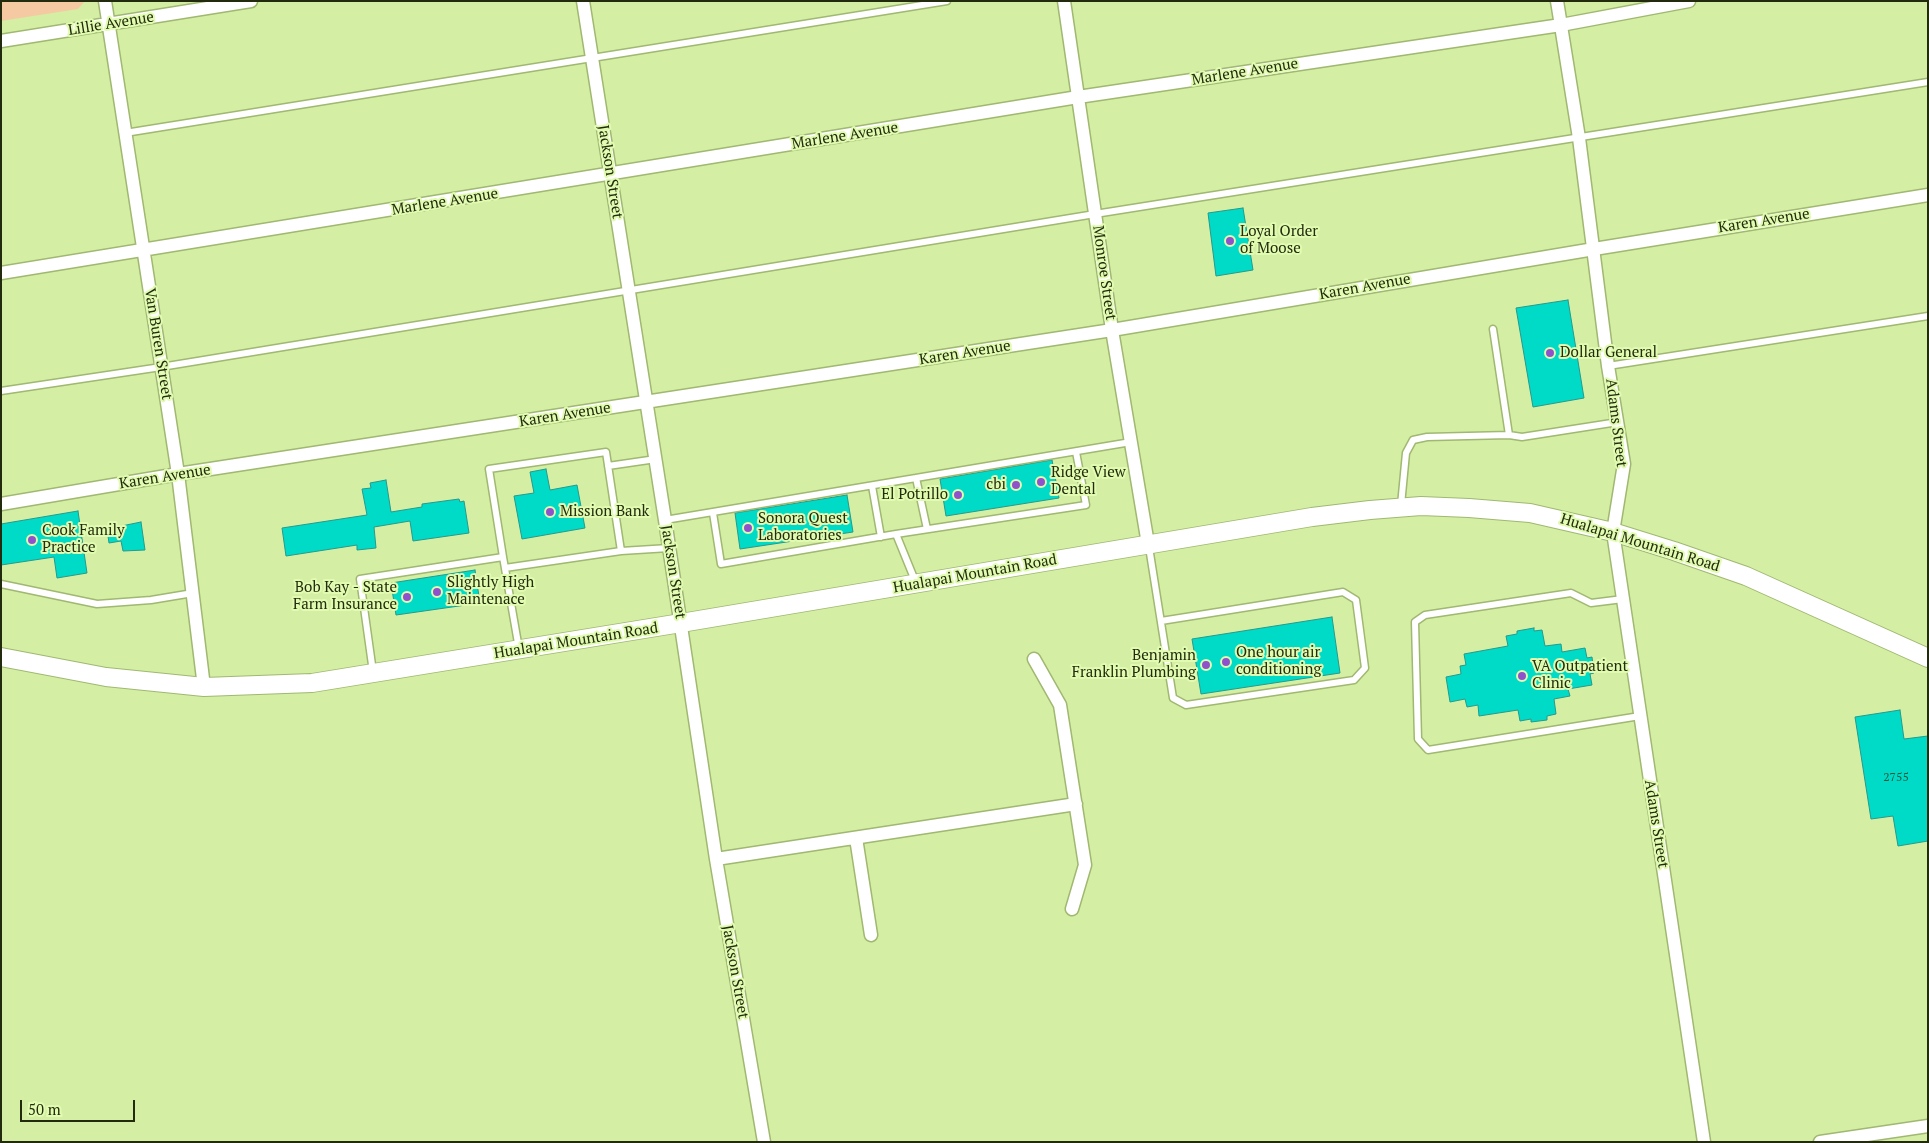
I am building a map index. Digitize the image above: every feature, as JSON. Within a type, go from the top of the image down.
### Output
[{"type":"main road","name":"Hualapai Mountain Road","points":[[1,657],[106,677],[204,687],[312,683],[1312,517],[1400,508],[1469,508],[1530,513],[1613,532],[1674,551],[1746,576],[1928,658]]},
{"type":"street","name":"Van Buren Street","points":[[105,1],[178,474],[204,687]]},
{"type":"street","name":"Lillie Avenue","points":[[1,41],[251,1]]},
{"type":"street","name":"Jackson Street","points":[[583,1],[656,459],[716,859],[764,1142]]},
{"type":"street","name":"Monroe Street","points":[[1064,1],[1112,330],[1148,544]]},
{"type":"street","name":"Adams Street","points":[[1557,1],[1579,138],[1608,366],[1624,464],[1613,532],[1704,1142]]},
{"type":"street","name":"Marlene Avenue","points":[[1,273],[610,175],[1078,97],[1561,24],[1689,1]]},
{"type":"street","name":"Karen Avenue","points":[[1,504],[178,474],[1112,330],[1594,248],[1928,195]]},
{"type":"street","points":[[1034,659],[1060,705],[1086,864],[1072,909]]},
{"type":"street","points":[[716,859],[1076,804]]},
{"type":"street","points":[[856,838],[871,935]]},
{"type":"street","points":[[1820,1142],[1928,1126]]},
{"type":"lane","points":[[125,133],[947,1]]},
{"type":"lane","points":[[1,391],[161,367],[1095,214],[1928,82]]},
{"type":"lane","points":[[1608,366],[1928,316]]},
{"type":"lane","points":[[1493,329],[1509,435]]},
{"type":"lane","points":[[1400,508],[1406,453],[1413,440],[1509,435],[1522,437],[1618,422]]},
{"type":"lane","points":[[665,520],[1131,442]]},
{"type":"lane","points":[[519,650],[490,468],[606,452],[621,551]]},
{"type":"lane","points":[[713,513],[721,564],[896,534],[1086,505],[1076,452]]},
{"type":"lane","points":[[608,466],[656,459]]},
{"type":"lane","points":[[916,478],[927,530]]},
{"type":"lane","points":[[872,486],[881,537]]},
{"type":"lane","points":[[896,534],[916,584]]},
{"type":"lane","points":[[1148,544],[1173,698],[1186,705],[1354,680],[1365,668],[1356,600],[1343,592],[1161,621]]},
{"type":"lane","points":[[506,568],[621,551],[669,548]]},
{"type":"lane","points":[[373,674],[360,579],[503,557]]},
{"type":"lane","points":[[1,584],[98,604],[151,600],[193,592]]},
{"type":"lane","points":[[1623,599],[1591,603],[1570,593],[1425,615],[1415,622],[1418,739],[1428,750],[1640,716]]},
{"type":"shaded area","points":[[1,1],[85,1],[78,9],[1,21]]},
{"type":"building","name":"Loyal Order of Moose","points":[[1243,208],[1253,270],[1216,276],[1208,213]]},
{"type":"building","name":"Dollar General","points":[[1568,300],[1584,398],[1533,407],[1516,308]]},
{"type":"building","points":[[1052,460],[1059,498],[946,516],[940,479]]},
{"type":"building","name":"Mission Bank","points":[[546,469],[550,490],[577,485],[585,528],[522,539],[514,496],[534,493],[530,472]]},
{"type":"building","points":[[386,480],[391,512],[422,507],[422,504],[459,499],[460,502],[464,501],[469,533],[413,541],[410,521],[374,527],[376,548],[357,550],[357,545],[286,556],[282,528],[367,515],[362,489],[371,488],[370,483]]},
{"type":"building","points":[[847,495],[853,532],[740,549],[735,513]]},
{"type":"building","points":[[78,511],[87,573],[57,578],[54,557],[1,565],[1,524]]},
{"type":"building","points":[[141,522],[145,550],[123,551],[121,541],[109,543],[107,529]]},
{"type":"building","points":[[475,570],[480,603],[396,615],[391,583]]},
{"type":"building","points":[[1332,617],[1340,673],[1201,694],[1192,639]]},
{"type":"building","name":"VA Outpatient Clinic","points":[[1534,628],[1534,631],[1542,630],[1545,646],[1561,644],[1562,652],[1585,648],[1587,658],[1592,657],[1594,673],[1590,674],[1592,685],[1568,689],[1570,696],[1554,699],[1556,714],[1547,716],[1547,720],[1531,722],[1531,719],[1520,721],[1518,710],[1479,716],[1478,705],[1467,707],[1465,699],[1450,702],[1446,677],[1461,674],[1460,666],[1466,665],[1464,654],[1508,646],[1506,636],[1517,634],[1517,631]]},
{"type":"building","points":[[1900,710],[1904,739],[1928,736],[1928,841],[1898,846],[1893,816],[1871,819],[1855,717]]},
{"type":"place","name":"Loyal Order of Moose","points":[[1230,241]]},
{"type":"place","name":"Dollar General","points":[[1550,353]]},
{"type":"place","name":"Ridge View Dental","points":[[1041,482]]},
{"type":"place","name":"cbi","points":[[1016,485]]},
{"type":"place","name":"El Potrillo","points":[[958,495]]},
{"type":"place","name":"Mission Bank","points":[[550,512]]},
{"type":"place","name":"Sonora Quest Laboratories","points":[[748,528]]},
{"type":"place","name":"Cook Family Practice","points":[[32,540]]},
{"type":"place","name":"Slightly High Maintenace","points":[[437,592]]},
{"type":"place","name":"Bob Kay - State Farm Insurance","points":[[407,597]]},
{"type":"place","name":"One hour air conditioning","points":[[1226,662]]},
{"type":"place","name":"Benjamin Franklin Plumbing","points":[[1206,665]]},
{"type":"place","name":"VA Outpatient Clinic","points":[[1522,676]]}]
